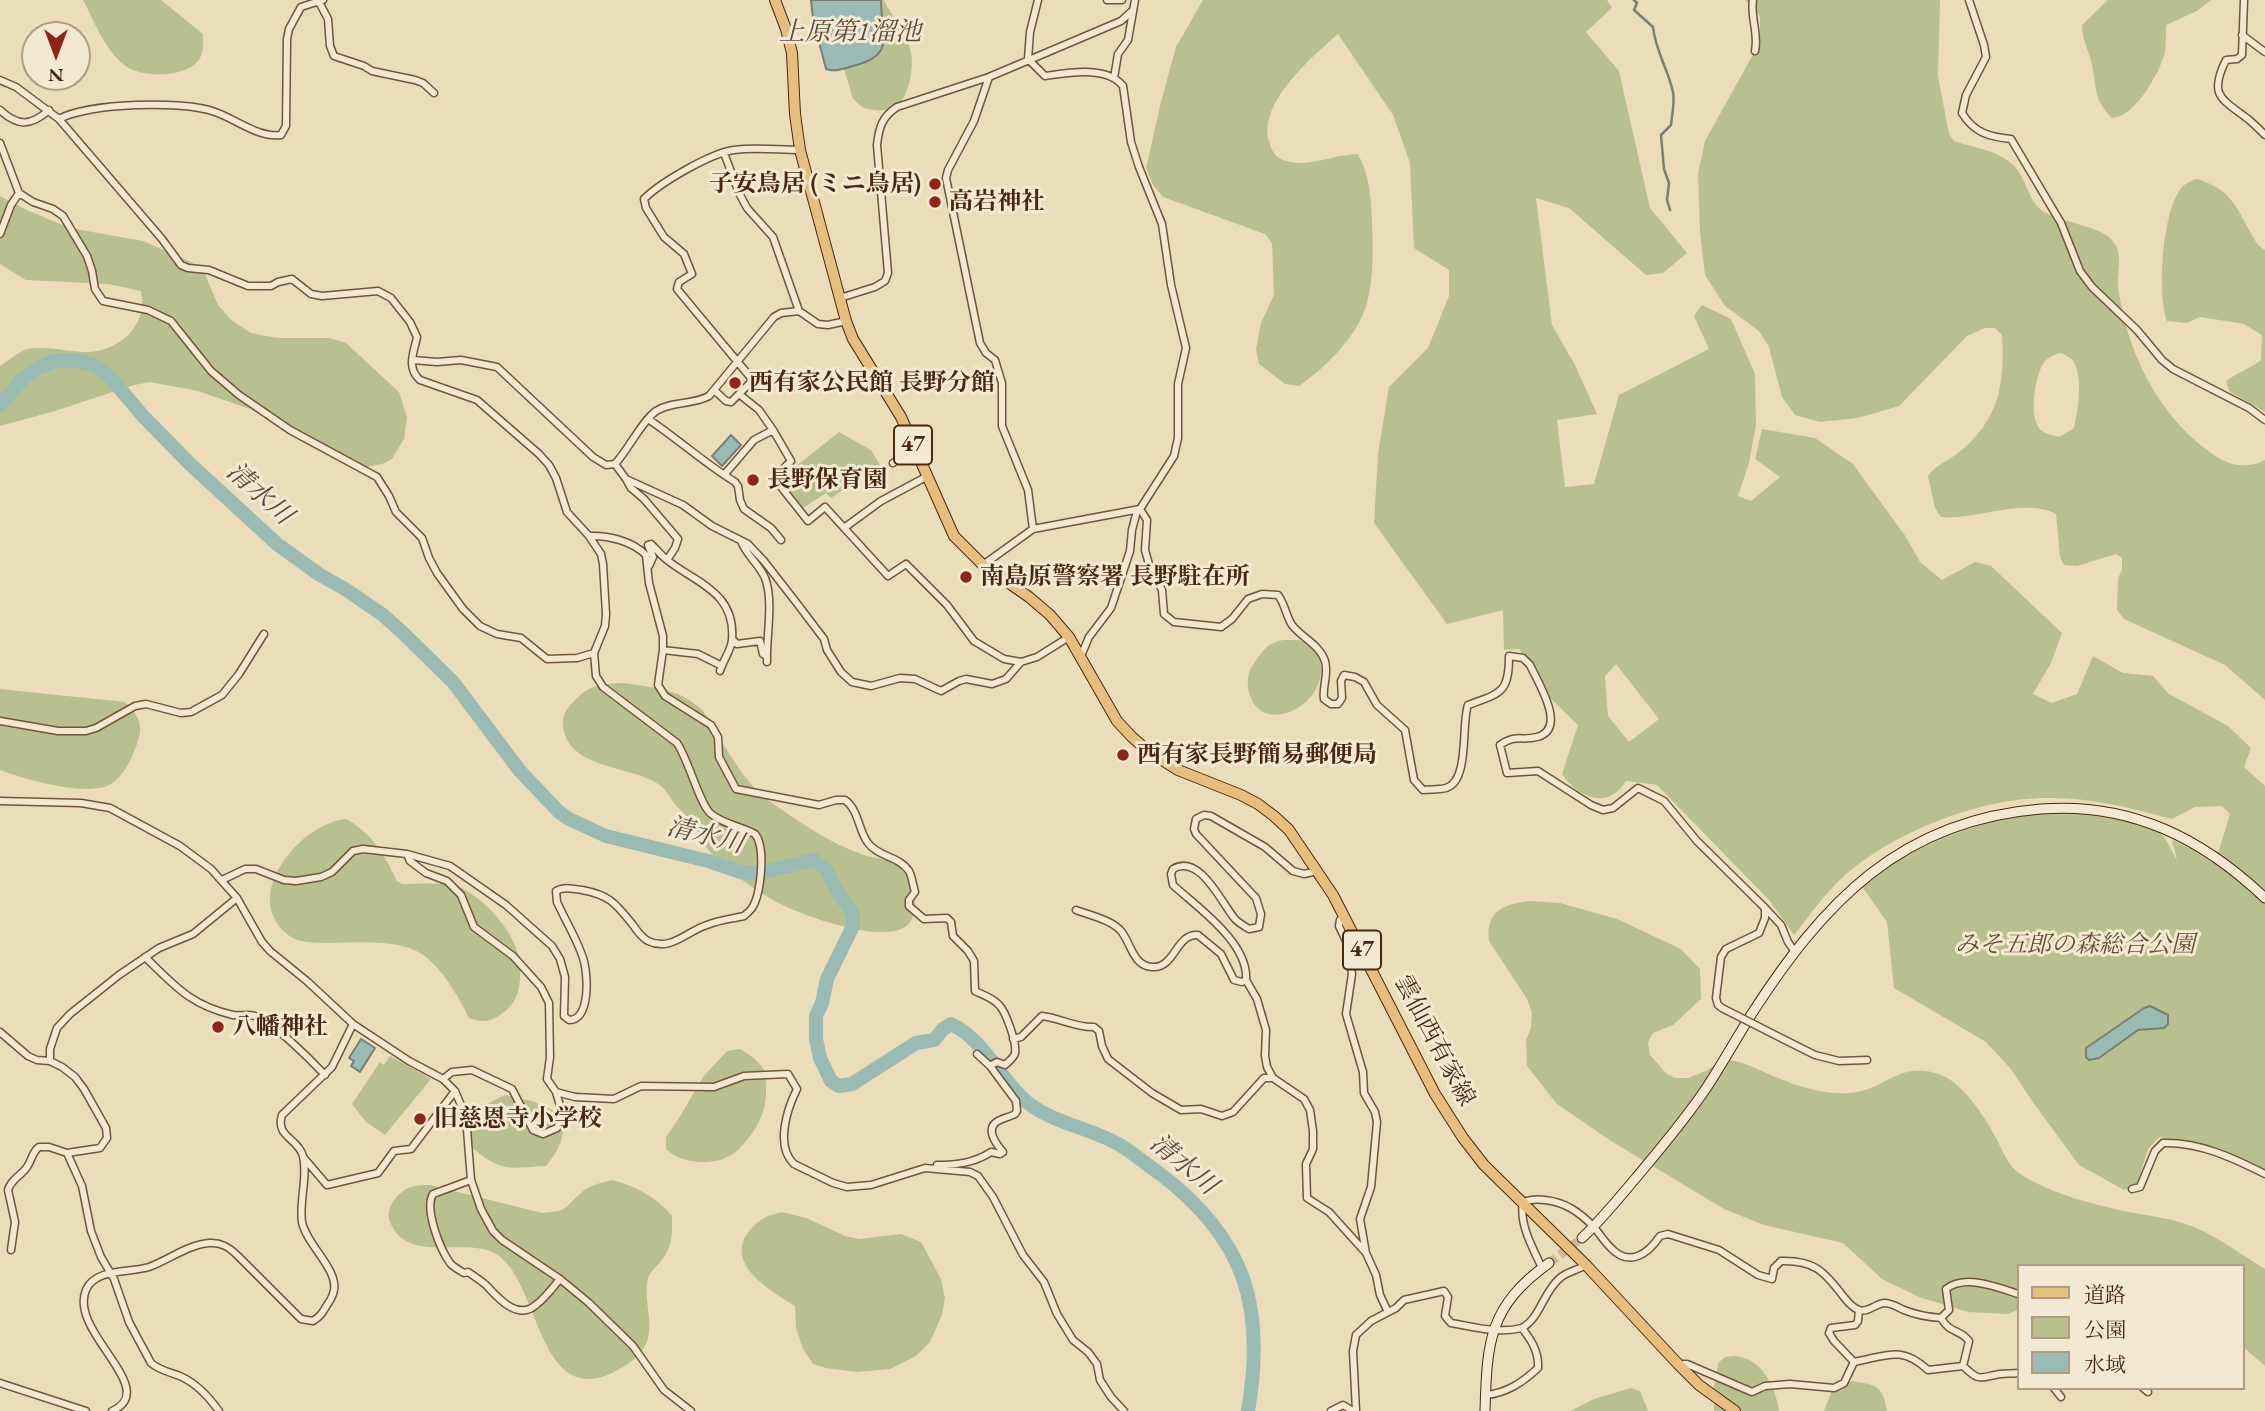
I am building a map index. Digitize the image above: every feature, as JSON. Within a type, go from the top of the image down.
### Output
[{"type":"main road","name":"雲仙西有家線","points":[[775,0],[792,53],[800,150],[846,321],[853,339],[901,417],[954,536],[983,565],[1050,615],[1069,637],[1117,721],[1132,737],[1171,766],[1241,794],[1274,816],[1289,830],[1344,916],[1442,1105],[1484,1165],[1586,1265],[1699,1385],[1735,1411]]},
{"type":"street","points":[[1038,0],[1030,32],[1028,59],[1045,76],[1078,71],[1114,78],[1123,86],[1131,142],[1162,224],[1171,285],[1186,348],[1178,384],[1178,438],[1174,456],[1138,510],[1130,551],[1111,608],[1088,637],[1081,656]]},
{"type":"street","points":[[1107,0],[1122,0]]},
{"type":"street","points":[[1114,78],[1118,54],[1128,40],[1135,0]]},
{"type":"street","points":[[1753,0],[1757,34],[1755,51]]},
{"type":"street","points":[[1969,0],[1986,57],[1966,95],[1962,113],[1967,122],[1981,134],[2011,139],[2061,223],[2080,271],[2162,360],[2173,369],[2249,408],[2265,420]]},
{"type":"street","points":[[2244,0],[2242,55],[2237,59],[2227,60],[2217,89],[2221,98],[2231,108],[2265,135]]},
{"type":"street","points":[[59,119],[80,110],[98,108],[158,105],[193,107],[214,111],[258,131],[281,135],[286,126],[289,29],[298,9],[321,1],[330,27],[330,46],[334,55],[372,71],[423,83],[434,93]]},
{"type":"street","points":[[840,298],[875,287],[885,281],[888,273],[877,145],[882,121],[897,107],[989,77],[1121,21],[1132,11]]},
{"type":"street","points":[[2242,35],[2265,52]]},
{"type":"street","points":[[989,77],[974,121],[948,170],[947,178],[981,343],[986,353],[995,360],[1002,383],[1002,426],[1028,490],[1033,529]]},
{"type":"street","points":[[0,80],[16,87],[59,119],[181,265],[209,270],[255,286],[271,286],[292,279],[311,294],[322,296],[378,291],[391,298],[410,322],[417,337],[411,367],[413,374],[420,380],[477,400],[539,454],[556,478],[567,512],[601,554],[606,614],[605,626],[594,653],[594,668],[603,687],[677,743],[685,755],[707,810],[717,818],[755,834],[759,839],[762,858],[752,907],[744,916],[708,924],[664,944],[642,937],[613,901],[605,896],[575,889],[556,891],[557,902],[583,959],[585,1006],[582,1016],[575,1020],[564,1016],[565,977],[560,959],[552,946],[506,905],[450,866],[407,855],[363,849],[353,851],[332,872],[321,877],[284,880],[256,869],[245,869],[222,880]]},
{"type":"street","points":[[0,110],[8,118],[19,122],[37,121],[49,110]]},
{"type":"street","points":[[0,143],[19,193],[62,216],[87,256],[95,289],[103,301],[148,310],[171,321],[211,371],[263,414],[377,477],[390,496],[396,512],[422,538],[437,573],[463,609],[480,626],[497,634],[520,638],[547,659],[577,658],[594,653]]},
{"type":"street","points":[[714,390],[728,402],[733,401],[750,383],[751,378],[677,289],[679,282],[692,274],[684,254],[664,237],[646,208],[644,199],[654,189],[689,168],[732,150],[800,150]]},
{"type":"street","points":[[724,153],[747,208],[773,237],[799,311],[818,324],[846,321]]},
{"type":"street","points":[[0,234],[10,205],[19,193]]},
{"type":"street","points":[[413,360],[461,360],[497,367],[593,457],[606,465],[615,464],[656,411],[703,399],[714,390],[774,317],[781,313],[799,311]]},
{"type":"street","points":[[739,394],[759,410],[791,461],[774,478],[808,520],[825,507],[888,576],[906,564],[947,605],[974,641],[1004,659],[1021,662]]},
{"type":"street","points":[[648,419],[738,486],[744,509],[771,528],[782,541]]},
{"type":"street","points":[[724,475],[754,440],[773,430]]},
{"type":"street","points":[[892,463],[915,449]]},
{"type":"street","points":[[615,464],[631,488],[645,499],[678,539],[667,560]]},
{"type":"street","points":[[844,528],[881,502],[926,477]]},
{"type":"street","points":[[626,479],[683,505],[712,526],[748,544],[765,561],[824,639],[827,650],[841,672],[852,682],[872,686],[908,678],[941,691],[966,680],[992,684],[1006,679],[1021,662],[1049,651],[1069,637]]},
{"type":"street","points":[[983,565],[1033,529],[1138,510]]},
{"type":"street","points":[[1138,510],[1147,520],[1145,550],[1150,568],[1162,590],[1164,614],[1168,619],[1174,622],[1221,626],[1232,620],[1248,599],[1262,594],[1278,595],[1292,624],[1324,659],[1327,672],[1324,699],[1331,704],[1338,704],[1342,698],[1341,681],[1344,675],[1364,682],[1377,705],[1405,730],[1414,780],[1423,790],[1446,788],[1454,784],[1458,778],[1463,754],[1468,705],[1505,687],[1509,676],[1509,656],[1523,659],[1530,665],[1553,719],[1550,730],[1544,734],[1509,739],[1500,745],[1507,773],[1538,771],[1603,810],[1613,808],[1638,788],[1664,800],[1697,841],[1781,925],[1795,952]]},
{"type":"street","points":[[589,536],[605,535],[641,549],[646,555],[649,583],[663,636],[658,685],[665,696],[711,725],[718,737],[719,757],[736,789],[819,805],[845,800],[854,809],[868,844],[909,871],[915,892],[909,900],[909,906],[925,919],[947,918],[951,922],[953,936],[974,961],[975,991],[1000,1006],[1006,1015],[1013,1039],[1016,1051],[1014,1056],[1005,1065],[992,1064]]},
{"type":"street","points":[[732,639],[737,644],[760,641],[767,659],[769,597],[766,582],[761,569],[741,541]]},
{"type":"street","points":[[649,566],[653,557],[648,545],[651,544],[667,560],[717,594],[725,606],[730,622],[732,639],[721,668],[698,654],[663,650]]},
{"type":"street","points":[[0,721],[58,732],[86,731],[135,706],[146,704],[181,713],[191,712],[222,695],[264,634]]},
{"type":"street","points":[[0,801],[81,803],[110,808],[196,857],[222,880],[237,898],[270,951],[353,1024],[409,1061],[443,1079],[455,1091],[467,1117],[471,1180],[481,1209],[493,1231],[517,1251],[560,1279],[614,1326],[633,1346],[664,1390],[691,1411]]},
{"type":"street","points":[[1582,1238],[1683,1122],[1752,1014],[1795,952],[1825,915],[1848,891],[1903,850],[1971,822],[2031,810],[2084,808],[2152,824],[2188,840],[2216,856],[2265,898]]},
{"type":"street","points":[[1317,871],[1304,874],[1293,871],[1265,847],[1211,816],[1204,815],[1196,820],[1196,834],[1256,898],[1261,914],[1259,927],[1249,929],[1236,919],[1212,885],[1192,868],[1184,866],[1174,869],[1171,880],[1173,885],[1234,942],[1245,968],[1246,980],[1257,999],[1266,1030],[1267,1067],[1273,1078],[1304,1099],[1310,1110],[1313,1149],[1306,1164],[1307,1198],[1329,1213],[1366,1253]]},
{"type":"street","points":[[407,855],[410,861],[426,873],[447,881],[460,895],[474,927],[513,956],[541,987],[549,1003],[550,1057],[547,1079],[556,1092],[563,1115],[557,1128],[543,1134],[533,1130],[512,1089],[472,1070],[452,1072],[443,1079]]},
{"type":"street","points":[[50,1060],[50,1049],[57,1028],[70,1014],[145,957],[193,934],[237,898]]},
{"type":"street","points":[[1765,908],[1765,918],[1759,933],[1726,949],[1721,957],[1716,998],[1718,1005],[1815,1055],[1839,1061],[1867,1060]]},
{"type":"street","points":[[1076,910],[1117,927],[1142,965],[1154,968],[1167,963],[1185,938],[1194,934],[1221,954],[1234,980],[1246,980]]},
{"type":"street","points":[[1344,916],[1339,926],[1347,943],[1352,975],[1346,1014],[1363,1072],[1364,1093],[1375,1112],[1377,1122],[1371,1187],[1360,1219],[1366,1253],[1388,1311]]},
{"type":"street","points":[[145,957],[190,999],[234,1015],[259,1018],[297,1047],[325,1074]]},
{"type":"street","points":[[1013,1039],[1021,1037],[1042,1016],[1054,1017],[1083,1028],[1094,1027],[1099,1031],[1108,1059],[1152,1093],[1181,1110],[1201,1109],[1222,1116],[1233,1112],[1264,1077],[1273,1078]]},
{"type":"street","points":[[353,1024],[337,1060],[282,1115],[280,1121],[283,1132],[327,1185],[378,1173],[394,1151],[411,1149],[455,1091]]},
{"type":"street","points":[[0,1032],[28,1056],[37,1060],[50,1060],[62,1067],[84,1089],[108,1133],[100,1148],[67,1153],[39,1147],[34,1151],[27,1167],[9,1185],[16,1228],[11,1250]]},
{"type":"street","points":[[556,1092],[575,1097],[614,1099],[641,1086],[714,1087],[744,1076],[788,1074],[797,1089],[785,1120],[789,1160],[833,1183],[848,1187],[871,1185],[932,1164],[953,1165],[977,1160],[991,1152],[1002,1154],[1003,1151],[993,1138],[993,1128],[998,1121],[1015,1114],[1018,1106],[992,1064],[977,1055]]},
{"type":"street","points":[[2132,1189],[2140,1187],[2155,1151],[2163,1143],[2175,1143],[2229,1155],[2265,1174]]},
{"type":"street","points":[[67,1153],[82,1186],[91,1231],[109,1274],[114,1279],[128,1322],[151,1363],[184,1377],[206,1393],[219,1411]]},
{"type":"street","points":[[111,1411],[118,1408],[126,1398],[126,1384],[88,1324],[83,1305],[90,1283],[109,1274],[149,1267],[197,1245],[219,1243],[229,1247],[301,1319],[317,1319],[335,1289],[332,1276],[302,1223],[303,1157]]},
{"type":"street","points":[[925,1168],[970,1172],[983,1181],[1023,1255],[1044,1282],[1057,1314],[1073,1340],[1088,1352],[1097,1364],[1100,1380],[1124,1411]]},
{"type":"street","points":[[471,1180],[433,1194],[429,1201],[435,1230],[451,1265],[481,1281],[501,1303],[512,1308],[532,1308],[560,1279]]},
{"type":"street","points":[[1485,1411],[1493,1331],[1498,1318],[1511,1296],[1525,1280],[1545,1265],[1527,1236],[1523,1202],[1539,1199],[1564,1204],[1595,1225],[1612,1250],[1626,1257],[1634,1257],[1651,1250],[1660,1236],[1668,1234],[1719,1251],[1758,1275],[1772,1279],[1774,1268],[1781,1261],[1799,1261],[1813,1265],[1828,1276],[1849,1303],[1859,1310],[1869,1310],[1880,1303],[1891,1303],[1925,1316],[1941,1318]]},
{"type":"street","points":[[1331,1411],[1343,1405],[1355,1411],[1353,1351],[1356,1335],[1371,1321],[1409,1298],[1444,1291],[1447,1293],[1445,1316],[1451,1323],[1493,1331],[1522,1328],[1530,1324],[1547,1293],[1561,1276],[1586,1265]]},
{"type":"street","points":[[1941,1318],[1949,1310],[1946,1289],[1952,1284],[1988,1284],[2016,1293]]},
{"type":"street","points":[[1854,1362],[1829,1333],[1831,1328],[1855,1325],[1859,1310]]},
{"type":"street","points":[[1941,1318],[1946,1328],[1965,1335],[1969,1341],[1963,1366]]},
{"type":"street","points":[[1486,1395],[1513,1387],[1538,1368],[1535,1347],[1522,1328]]},
{"type":"street","points":[[1854,1362],[1902,1353],[1917,1360],[1928,1370],[1963,1366],[1975,1377],[1986,1379],[2000,1373],[2016,1373]]},
{"type":"street","points":[[1678,1364],[1687,1364],[1752,1392],[1765,1386],[1790,1384],[1834,1388],[1844,1383],[1854,1362]]},
{"type":"street","points":[[0,1383],[86,1411]]},
{"type":"street","points":[[2056,1390],[2061,1397]]},
{"type":"green space","points":[[83,0],[161,0],[203,34],[201,56],[195,64],[176,73],[152,74],[131,69],[110,50]]},
{"type":"green space","points":[[818,0],[884,0],[907,39],[911,53],[910,80],[898,105],[890,109],[874,110],[865,108],[853,99],[830,22]]},
{"type":"green space","name":"みそ五郎の森総合公園","points":[[1203,0],[1607,0],[1612,8],[1586,32],[1619,71],[1650,208],[1687,253],[1663,273],[1646,275],[1569,208],[1536,198],[1552,325],[1575,365],[1597,414],[1557,420],[1565,487],[1594,484],[1619,395],[1709,349],[1694,316],[1702,305],[1731,319],[1755,374],[1756,425],[1749,463],[1738,496],[1751,501],[1780,477],[1755,459],[1762,429],[1815,438],[1853,464],[1906,537],[1920,562],[1942,580],[1975,562],[1991,566],[2062,633],[2051,663],[2033,694],[2052,703],[2077,694],[2093,656],[2123,673],[2153,676],[2169,694],[2228,726],[2251,748],[2244,767],[2265,786],[2265,1170],[2232,1154],[2159,1137],[2148,1149],[2137,1184],[2124,1190],[2079,1165],[2011,1069],[1986,1042],[1894,988],[1887,922],[1861,885],[1889,866],[1949,836],[2014,817],[2047,813],[2081,814],[2138,823],[2160,833],[2177,860],[2172,840],[2212,862],[2219,850],[2230,814],[2222,806],[2195,807],[2172,819],[2110,804],[2062,798],[2020,800],[1965,811],[1910,833],[1862,862],[1829,891],[1794,935],[1769,900],[1657,785],[1626,781],[1614,794],[1600,798],[1578,791],[1572,786],[1562,774],[1578,725],[1550,698],[1519,649],[1504,650],[1503,610],[1447,624],[1374,523],[1378,454],[1389,387],[1428,348],[1449,296],[1449,270],[1414,248],[1410,163],[1393,115],[1338,34],[1314,55],[1289,83],[1271,114],[1268,129],[1270,144],[1275,154],[1283,160],[1302,163],[1358,154],[1367,179],[1372,213],[1372,274],[1363,315],[1349,339],[1320,370],[1299,386],[1285,384],[1259,364],[1256,349],[1261,323],[1274,295],[1272,243],[1265,234],[1163,197],[1153,185],[1146,168],[1176,47]],"holes":[[[1616,664],[1659,719],[1629,742],[1608,716],[1605,676]]]},
{"type":"green space","points":[[1745,0],[1940,0],[1938,76],[1949,134],[1954,141],[1991,152],[2012,164],[2021,175],[2034,202],[2044,212],[2091,228],[2112,240],[2119,256],[2118,286],[2128,333],[2146,377],[2159,398],[2189,435],[2221,459],[2242,465],[2265,460],[2265,700],[2225,665],[2124,619],[2117,610],[2122,558],[2116,554],[2077,566],[2064,565],[2060,557],[2056,514],[2029,508],[1941,517],[1935,508],[1928,476],[1972,441],[1991,415],[2000,385],[2003,353],[2002,335],[1995,328],[1985,328],[1967,336],[1899,406],[1858,418],[1820,422],[1795,415],[1782,397],[1769,347],[1759,331],[1725,306],[1705,275],[1700,233],[1698,173],[1705,141],[1760,42],[1760,16]],"holes":[[[2060,353],[2074,362],[2079,395],[2074,428],[2059,437],[2039,428],[2034,404],[2041,367],[2050,357]]]},
{"type":"green space","points":[[2108,0],[2211,0],[2197,11],[2166,25],[2165,52],[2152,82],[2129,111],[2112,118],[2099,99],[2082,25]]},
{"type":"green space","points":[[2196,179],[2215,186],[2228,196],[2259,246],[2265,250],[2265,412],[2229,391],[2226,381],[2261,360],[2262,335],[2244,324],[2200,317],[2187,323],[2167,321],[2162,291],[2166,232],[2175,198],[2182,187]]},
{"type":"green space","points":[[0,196],[70,228],[143,241],[191,262],[204,272],[218,305],[231,320],[251,333],[277,338],[330,338],[346,343],[399,392],[407,417],[404,439],[392,459],[382,464],[351,467],[250,409],[198,391],[150,382],[0,426],[0,366],[28,349],[88,352],[111,347],[130,334],[141,314],[142,303],[141,291],[108,284],[26,280],[0,264]]},
{"type":"green space","points":[[839,432],[871,450],[880,465],[831,498],[826,493],[803,508],[780,479]]},
{"type":"green space","points":[[1283,640],[1298,640],[1317,646],[1321,675],[1315,691],[1306,702],[1284,714],[1272,715],[1261,711],[1253,702],[1248,688],[1248,677],[1264,650]]},
{"type":"green space","points":[[624,683],[666,690],[694,703],[703,711],[742,772],[759,793],[839,845],[893,862],[903,868],[913,889],[915,908],[912,919],[904,928],[890,932],[873,932],[834,924],[779,903],[750,886],[715,857],[688,818],[661,786],[650,779],[606,766],[579,753],[569,744],[564,731],[567,709],[581,694],[593,687]]},
{"type":"green space","points":[[0,689],[125,702],[137,716],[140,726],[137,744],[127,766],[111,784],[87,789],[56,786],[0,770]]},
{"type":"green space","points":[[346,819],[364,831],[377,846],[397,881],[402,884],[456,886],[477,898],[497,917],[513,940],[520,965],[517,993],[508,1009],[487,1021],[469,1018],[443,975],[430,960],[412,949],[374,942],[308,942],[287,934],[274,918],[270,900],[273,882],[282,863],[311,833],[329,823]]},
{"type":"green space","points":[[1530,901],[1560,903],[1617,919],[1681,949],[1700,969],[1701,999],[1673,1025],[1653,1033],[1648,1042],[1650,1055],[1667,1074],[1675,1078],[1688,1078],[1706,1071],[1723,1059],[1743,1063],[1782,1080],[1830,1093],[1862,1091],[1914,1071],[1941,1075],[1957,1085],[1973,1102],[2006,1157],[2019,1173],[2058,1192],[2087,1202],[2188,1225],[2231,1247],[2265,1269],[2265,1366],[2244,1348],[2244,1264],[2016,1264],[2016,1311],[2007,1314],[1968,1312],[1919,1297],[1882,1279],[1843,1243],[1764,1225],[1724,1209],[1611,1141],[1557,1104],[1527,1066],[1526,1040],[1531,1028],[1532,1013],[1527,999],[1489,941],[1490,922],[1499,911],[1512,904]]},
{"type":"green space","points":[[740,1049],[759,1064],[766,1075],[764,1108],[755,1130],[739,1149],[723,1159],[702,1162],[673,1155],[666,1149],[666,1137],[703,1077],[727,1051]]},
{"type":"green space","points":[[390,1056],[431,1079],[385,1135],[366,1122],[352,1104],[380,1062],[384,1065]]},
{"type":"green space","points":[[505,1095],[532,1101],[561,1114],[561,1142],[546,1166],[512,1168],[498,1165],[480,1154],[467,1140],[465,1132],[472,1116]]},
{"type":"green space","points":[[612,1180],[645,1193],[666,1209],[672,1216],[671,1240],[665,1256],[648,1278],[649,1334],[641,1352],[612,1373],[587,1379],[568,1373],[554,1358],[511,1268],[496,1254],[469,1247],[423,1246],[410,1243],[398,1235],[390,1222],[389,1210],[394,1199],[416,1186],[430,1185],[542,1213],[561,1210],[588,1188]]},
{"type":"green space","points":[[782,1212],[806,1218],[845,1236],[859,1239],[901,1234],[921,1242],[941,1279],[945,1298],[942,1315],[930,1342],[916,1356],[890,1369],[856,1372],[813,1364],[803,1349],[796,1328],[795,1306],[753,1275],[742,1254],[743,1242],[753,1226],[764,1218]]},
{"type":"green space","points":[[1733,1356],[1752,1361],[1765,1374],[1771,1383],[1779,1411],[1714,1411],[1718,1363],[1725,1357]]},
{"type":"green space","points":[[1852,1381],[1877,1388],[1883,1396],[1887,1411],[1824,1411],[1832,1390]]},
{"type":"green space","points":[[1631,1388],[1640,1391],[1648,1411],[1570,1411],[1594,1399]]},
{"type":"water","name":"上原第1溜池","points":[[811,0],[881,0],[884,42],[881,50],[867,61],[839,70],[826,69]]},
{"type":"water","points":[[731,435],[741,445],[722,466],[712,456]]},
{"type":"water","points":[[2150,1006],[2168,1015],[2168,1024],[2164,1028],[2138,1030],[2099,1058],[2089,1060],[2086,1057],[2086,1048]]},
{"type":"water","points":[[361,1039],[375,1048],[360,1072],[351,1066],[354,1061],[349,1058]]},
{"type":"waterway","points":[[1634,0],[1637,3],[1634,10],[1653,27],[1656,44],[1673,92],[1671,125],[1661,135],[1664,169],[1669,183],[1667,200],[1670,210]]},
{"type":"waterway","name":"清水川","points":[[0,405],[24,378],[54,361],[76,360],[98,367],[190,464],[277,544],[383,615],[403,633],[453,682],[520,771],[569,819],[606,836],[708,861],[740,872],[759,873],[814,860],[826,869],[853,914],[853,926],[827,979],[816,1016],[816,1039],[820,1058],[831,1081],[839,1086],[852,1084],[916,1043],[934,1040],[951,1024],[963,1031],[983,1050],[1028,1103],[1050,1116],[1120,1145],[1159,1173],[1212,1223],[1230,1249],[1242,1277],[1250,1307],[1254,1339],[1248,1411]]},
{"type":"tunnel","points":[[1549,1263],[1582,1238]]},
{"type":"place","name":"子安鳥居 (ミニ鳥居)","points":[[935,184]]},
{"type":"place","name":"高岩神社","points":[[935,202]]},
{"type":"place","name":"西有家公民館 長野分館","points":[[735,383]]},
{"type":"place","name":"長野保育園","points":[[753,480]]},
{"type":"place","name":"南島原警察署 長野駐在所","points":[[966,577]]},
{"type":"place","name":"西有家長野簡易郵便局","points":[[1123,755]]},
{"type":"place","name":"八幡神社","points":[[218,1027]]},
{"type":"place","name":"旧慈恩寺小学校","points":[[420,1119]]}]
